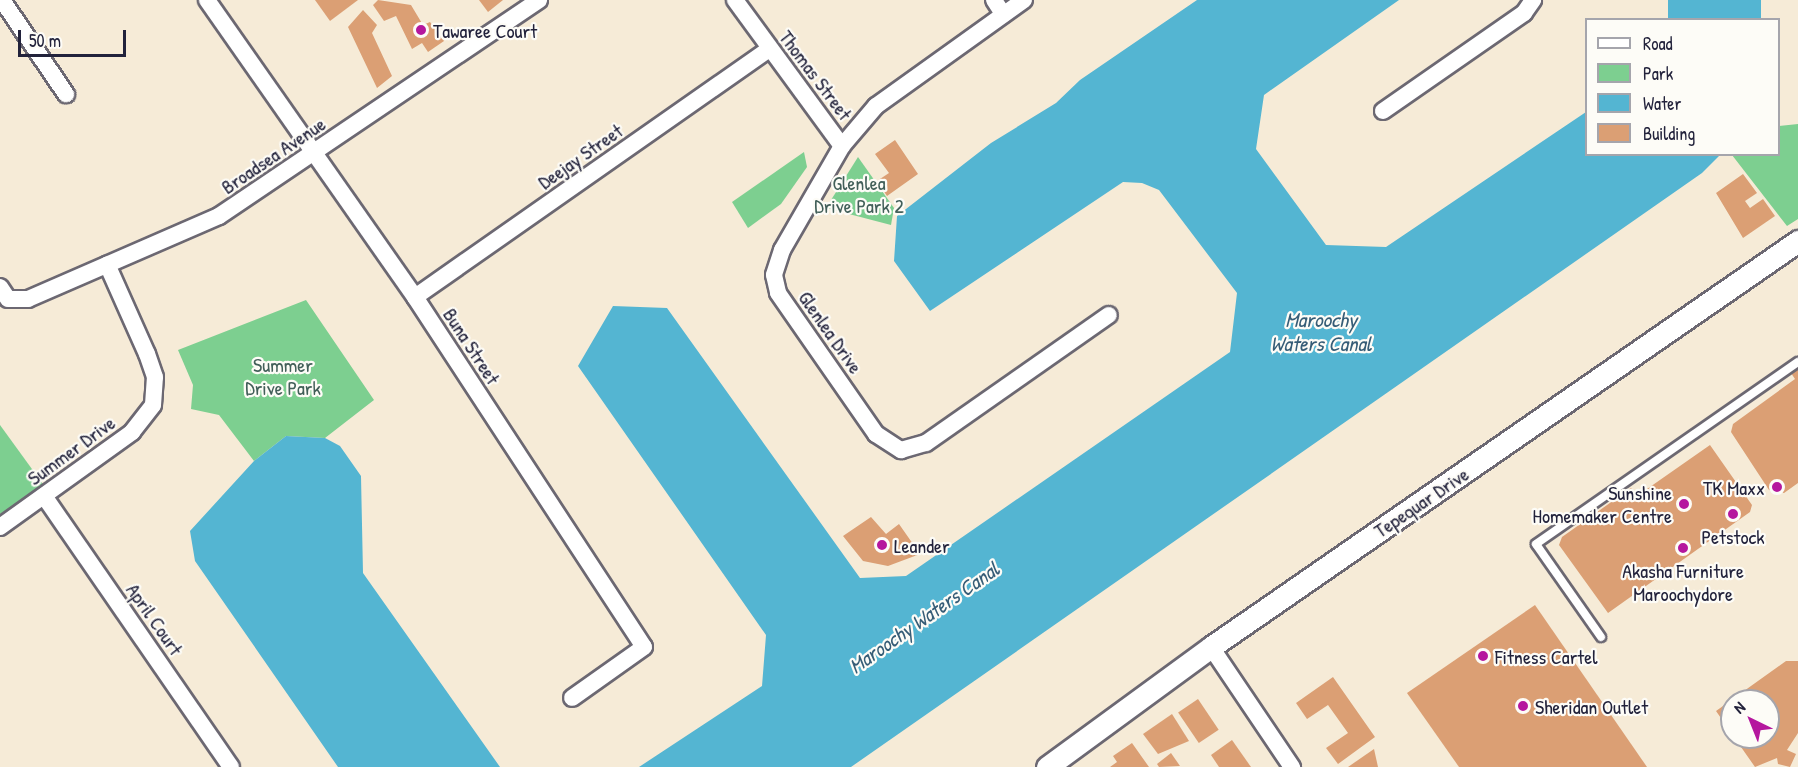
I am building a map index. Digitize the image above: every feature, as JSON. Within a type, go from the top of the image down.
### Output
[{"type":"street","points":[[2,0],[66,94]]},
{"type":"street","name":"Buna Street","points":[[207,0],[415,297],[644,647],[572,698]]},
{"type":"street","name":"Broadsea Avenue","points":[[4,293],[28,299],[219,216],[539,0]]},
{"type":"street","name":"Thomas Street","points":[[735,0],[842,146]]},
{"type":"street","points":[[993,0],[1003,14]]},
{"type":"street","name":"Glenlea Drive","points":[[1024,0],[876,106],[842,146],[782,250],[774,275],[778,293],[876,434],[901,450],[926,443],[1109,315]]},
{"type":"street","points":[[1383,111],[1524,13],[1533,0]]},
{"type":"street","name":"Deejay Street","points":[[415,297],[769,49]]},
{"type":"street","name":"Tepequar Drive","points":[[1047,767],[1211,646],[1798,241]]},
{"type":"street","name":"Summer Drive","points":[[0,527],[132,432],[153,405],[155,377],[107,264]]},
{"type":"street","name":"April Court","points":[[44,496],[231,767]]},
{"type":"street","points":[[1211,646],[1292,767]]},
{"type":"lane","points":[[1600,637],[1536,544],[1798,362]]},
{"type":"green space","points":[[1798,124],[1798,219],[1787,226],[1733,156],[1780,156],[1780,126]]},
{"type":"green space","points":[[804,152],[807,167],[781,204],[748,228],[732,202]]},
{"type":"green space","name":"Glenlea Drive Park 2","points":[[858,157],[894,208],[891,225],[826,208]]},
{"type":"green space","name":"Summer Drive Park","points":[[306,300],[374,400],[325,438],[286,436],[254,461],[219,415],[191,409],[193,385],[178,350]]},
{"type":"green space","points":[[0,425],[45,487],[0,514]]},
{"type":"water","name":"Maroochy Waters Canal","points":[[1197,0],[1399,0],[1264,95],[1256,149],[1326,245],[1386,247],[1585,113],[1585,156],[1719,156],[1702,173],[851,767],[639,767],[762,686],[766,635],[578,366],[613,306],[667,308],[860,578],[906,576],[1230,352],[1237,293],[1159,190],[1142,183],[1123,182],[930,311],[894,261],[897,216],[991,143],[1056,103],[1080,80]]},
{"type":"water","points":[[1668,0],[1761,0],[1761,18],[1668,18]]},
{"type":"water","points":[[286,436],[325,438],[340,446],[361,476],[363,573],[500,767],[338,767],[195,561],[190,531],[254,461]]},
{"type":"building","points":[[315,0],[358,0],[330,21]]},
{"type":"building","name":"Tawaree Court","points":[[378,0],[411,5],[423,25],[430,22],[444,41],[428,52],[422,43],[412,49],[396,16],[384,21],[373,5]]},
{"type":"building","points":[[479,0],[503,0],[488,12]]},
{"type":"building","name":"Tawaree Court","points":[[363,10],[377,25],[372,33],[392,76],[377,88],[348,27]]},
{"type":"building","points":[[895,140],[918,174],[887,196],[877,181],[889,173],[875,154]]},
{"type":"building","points":[[1743,174],[1757,193],[1745,201],[1750,208],[1763,199],[1775,216],[1743,238],[1716,193]]},
{"type":"building","points":[[1798,368],[1798,483],[1784,493],[1769,490],[1731,432],[1733,424],[1795,379],[1791,373]]},
{"type":"building","points":[[1710,445],[1752,505],[1750,512],[1608,613],[1559,545],[1562,537],[1631,488],[1637,496]]},
{"type":"building","name":"Leander","points":[[871,517],[886,534],[899,524],[920,554],[888,566],[863,561],[843,536]]},
{"type":"building","points":[[1535,605],[1647,767],[1459,767],[1407,693]]},
{"type":"building","points":[[1786,661],[1798,661],[1798,733],[1787,750],[1796,754],[1790,767],[1778,764],[1777,758],[1755,767],[1742,749],[1780,749],[1780,689],[1747,689]]},
{"type":"building","points":[[1333,677],[1375,737],[1338,764],[1326,748],[1348,733],[1328,705],[1307,719],[1296,703]]},
{"type":"building","points":[[1198,699],[1219,730],[1199,743],[1178,712]]},
{"type":"building","points":[[1172,714],[1189,741],[1158,754],[1143,734]]},
{"type":"building","points":[[1232,740],[1251,767],[1219,767],[1211,755]]},
{"type":"building","points":[[1132,743],[1149,767],[1110,767],[1117,762],[1113,756]]},
{"type":"building","points":[[1374,749],[1378,767],[1348,767]]},
{"type":"building","points":[[1171,753],[1180,766],[1159,767],[1157,764]]},
{"type":"place","name":"Tawaree Court","points":[[421,30]]},
{"type":"place","name":"TK Maxx","points":[[1777,487]]},
{"type":"place","name":"Sunshine Homemaker Centre","points":[[1684,504]]},
{"type":"place","name":"Petstock","points":[[1733,514]]},
{"type":"place","name":"Leander","points":[[882,545]]},
{"type":"place","name":"Akasha Furniture Maroochydore","points":[[1683,548]]},
{"type":"place","name":"Fitness Cartel","points":[[1483,656]]},
{"type":"place","name":"Sheridan Outlet","points":[[1523,706]]}]
